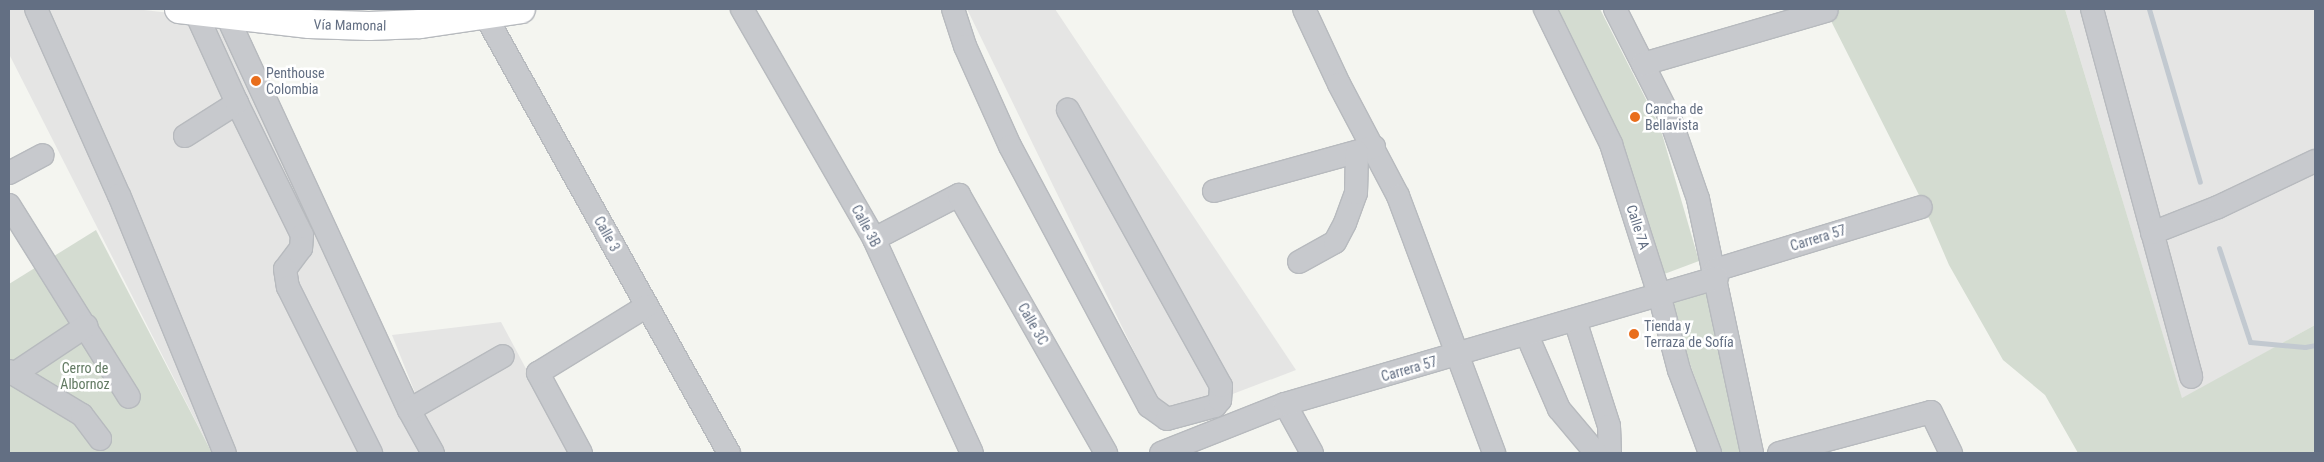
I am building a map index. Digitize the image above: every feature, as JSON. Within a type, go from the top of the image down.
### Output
[{"type":"main road","name":"Vía Mamonal","points":[[187,10],[309,24],[369,26],[420,24],[521,9]]},
{"type":"street","points":[[36,9],[118,195],[225,453]]},
{"type":"street","name":"Calle 3B","points":[[742,9],[874,239],[960,431],[972,453]]},
{"type":"street","points":[[953,9],[965,46],[1010,146],[1148,406],[1167,418],[1214,406],[1220,400],[1221,386],[1068,110]]},
{"type":"street","points":[[1304,9],[1339,84],[1366,150],[1418,244],[1456,356],[1494,453]]},
{"type":"street","name":"Calle 7A","points":[[1545,9],[1611,144],[1659,294],[1679,370],[1710,453]]},
{"type":"street","points":[[1615,9],[1673,127],[1698,199],[1716,274],[1752,453]]},
{"type":"street","points":[[2092,9],[2191,377]]},
{"type":"street","points":[[187,10],[237,103],[302,236],[301,248],[286,269],[288,287],[371,453]]},
{"type":"street","points":[[1643,64],[1826,11]]},
{"type":"street","points":[[226,14],[409,410],[433,453]]},
{"type":"street","name":"Calle 3","points":[[485,15],[729,453]]},
{"type":"street","points":[[185,136],[237,103]]},
{"type":"street","points":[[1214,191],[1366,150]]},
{"type":"street","points":[[1299,262],[1335,242],[1346,223],[1356,194],[1366,150]]},
{"type":"street","points":[[9,173],[43,154]]},
{"type":"street","points":[[2152,233],[2218,207],[2315,161]]},
{"type":"street","name":"Calle 3C","points":[[874,239],[959,194],[1106,453]]},
{"type":"street","points":[[9,205],[129,397]]},
{"type":"street","name":"Carrera 57","points":[[1161,453],[1212,445],[1285,404],[1527,335],[1659,294],[1921,207]]},
{"type":"street","points":[[581,453],[538,373],[648,306]]},
{"type":"street","points":[[1574,320],[1609,426],[1610,453]]},
{"type":"street","points":[[86,326],[12,373],[82,415],[100,439]]},
{"type":"street","points":[[1527,335],[1559,409],[1596,453]]},
{"type":"street","points":[[409,410],[502,356]]},
{"type":"street","points":[[1285,404],[1312,453]]},
{"type":"street","points":[[1779,453],[1931,412],[1951,453]]},
{"type":"street","points":[[423,433],[447,453]]},
{"type":"shaded area","points":[[9,9],[135,9],[233,20],[438,453],[212,453],[9,54]]},
{"type":"shaded area","points":[[967,9],[1055,9],[1296,370],[1167,419]]},
{"type":"shaded area","points":[[2065,9],[2315,9],[2315,325],[2182,399]]},
{"type":"shaded area","points":[[501,322],[571,453],[439,453],[392,335]]},
{"type":"green space","points":[[1553,9],[1600,9],[1660,127],[1699,261],[1659,276]]},
{"type":"green space","points":[[1825,9],[2065,9],[2182,398],[2315,325],[2315,453],[2078,453],[2045,395],[2003,360],[1949,265],[1918,193]]},
{"type":"green space","name":"Cerro de Albornoz","points":[[96,230],[212,453],[9,453],[9,284]]},
{"type":"green space","points":[[1706,291],[1743,453],[1722,453],[1667,300]]},
{"type":"waterway","points":[[2149,9],[2200,182]]},
{"type":"waterway","points":[[2219,248],[2250,342],[2305,347],[2315,345]]},
{"type":"place","name":"Penthouse Colombia","points":[[256,81]]},
{"type":"place","name":"Cancha de Bellavista","points":[[1635,117]]},
{"type":"place","name":"Tienda y Terraza de Sofía","points":[[1634,334]]}]
